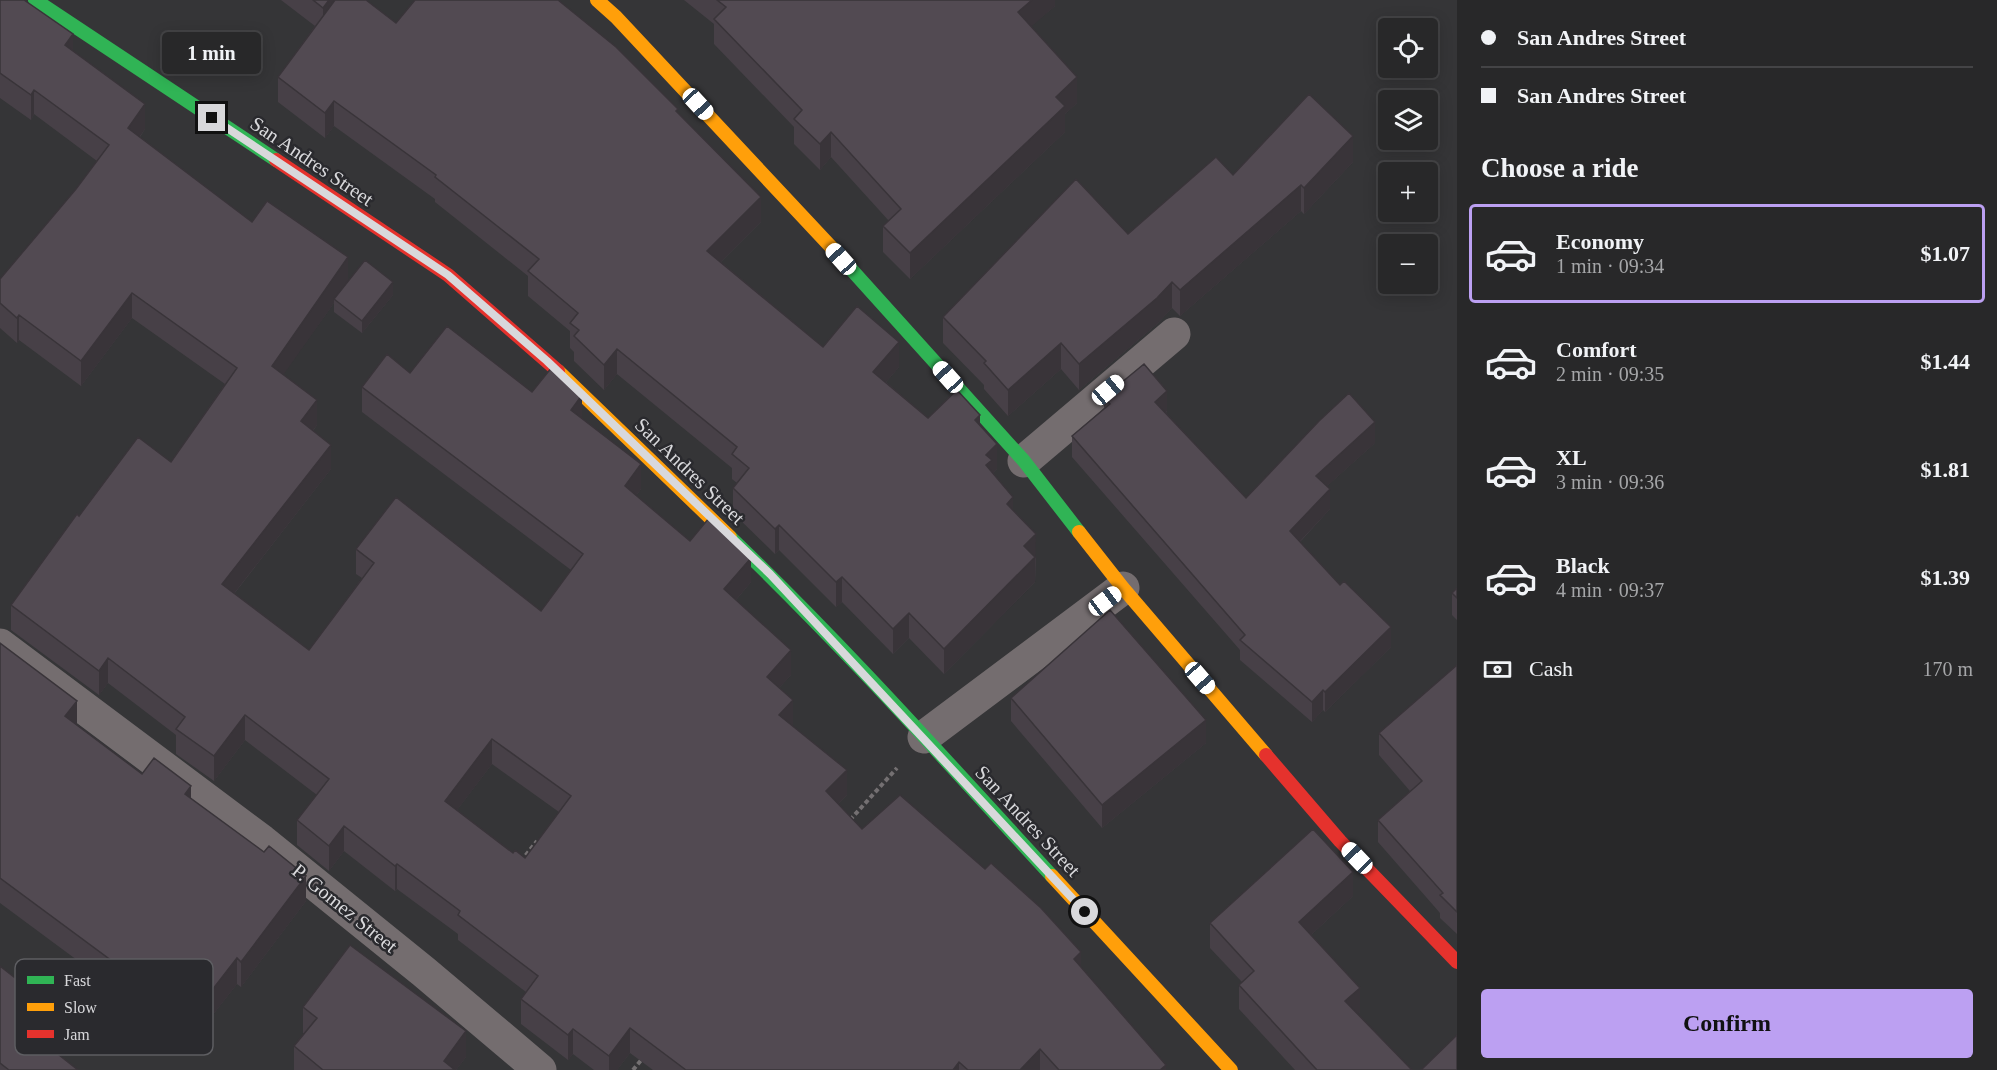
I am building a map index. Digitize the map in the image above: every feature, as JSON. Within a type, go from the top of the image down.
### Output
[{"type":"main road","name":"San Andres Street","points":[[35,0],[448,275],[547,361],[770,574],[924,737],[1231,1070]]},
{"type":"main road","points":[[597,0],[616,17],[780,191],[1024,461],[1123,588],[1340,841],[1457,962]]},
{"type":"street","points":[[1024,461],[1174,334]]},
{"type":"street","points":[[924,737],[1123,588]]},
{"type":"street","name":"P. Gomez Street","points":[[0,645],[262,841],[424,972],[540,1070]]},
{"type":"path","points":[[845,826],[924,737]]},
{"type":"path","points":[[518,864],[542,837]]},
{"type":"path","points":[[633,1070],[647,1053]]},
{"type":"building","points":[[0,0],[24,0],[73,34],[65,45],[145,104],[128,128],[252,222],[267,201],[348,257],[272,366],[317,400],[301,421],[331,445],[222,584],[309,650],[374,563],[356,549],[396,497],[541,611],[583,554],[362,387],[387,354],[410,373],[447,326],[532,392],[552,367],[582,395],[571,410],[641,464],[625,486],[690,541],[709,518],[751,558],[724,589],[791,650],[767,677],[793,700],[779,715],[847,770],[826,791],[862,829],[900,795],[985,869],[991,863],[1041,908],[1081,952],[1074,959],[1166,1065],[1160,1070],[1059,1070],[1040,1049],[1020,1070],[968,1070],[959,1062],[953,1070],[686,1070],[630,1028],[609,1056],[573,1029],[568,1035],[521,999],[538,976],[458,915],[460,911],[397,864],[395,866],[344,826],[329,846],[297,820],[329,779],[245,715],[214,756],[176,729],[185,717],[108,658],[99,671],[11,605],[77,514],[79,516],[138,437],[171,462],[237,368],[132,293],[81,361],[19,315],[17,318],[0,303],[0,279],[76,189],[109,145],[34,90],[31,95],[0,73]],"holes":[[[492,739],[571,796],[525,858],[515,850],[513,853],[445,801]]]},
{"type":"building","points":[[313,0],[329,0],[323,8]]},
{"type":"building","points":[[335,0],[366,0],[396,23],[415,0],[558,0],[616,47],[761,197],[707,251],[823,347],[857,306],[899,342],[873,372],[928,418],[957,390],[980,415],[975,420],[997,444],[986,455],[992,460],[986,465],[1013,497],[1007,504],[1036,534],[1024,546],[1035,557],[944,649],[909,613],[893,629],[842,577],[836,582],[779,525],[775,529],[733,488],[749,468],[732,454],[737,447],[617,349],[604,365],[574,336],[579,330],[570,323],[578,313],[528,271],[539,259],[435,177],[436,175],[334,101],[325,113],[278,77]]},
{"type":"building","points":[[717,0],[1032,0],[1018,12],[1077,77],[1056,97],[1065,106],[910,253],[883,226],[901,209],[831,132],[820,144],[794,119],[802,110],[714,19],[726,7]]},
{"type":"building","points":[[1309,94],[1353,136],[1304,188],[1301,185],[1180,290],[1172,282],[1157,298],[1079,364],[1061,343],[1008,390],[984,363],[986,361],[943,317],[1076,179],[1128,234],[1216,157],[1233,175]]},
{"type":"building","points":[[365,260],[393,282],[362,321],[334,299]]},
{"type":"building","points":[[1144,364],[1167,391],[1155,402],[1246,498],[1319,421],[1349,393],[1375,422],[1316,476],[1330,489],[1290,531],[1340,585],[1344,581],[1391,627],[1312,702],[1240,640],[1245,635],[1072,436],[1110,404],[1104,397]]},
{"type":"building","points":[[1457,588],[1457,598],[1452,593]]},
{"type":"building","points":[[1110,610],[1206,720],[1102,805],[1011,698]]},
{"type":"building","points":[[0,643],[77,701],[65,716],[142,774],[154,758],[191,786],[185,794],[264,852],[269,846],[306,876],[241,962],[237,958],[213,989],[213,959],[109,959],[0,878]]},
{"type":"building","points":[[1457,665],[1457,912],[1440,895],[1443,893],[1378,820],[1422,781],[1379,733]]},
{"type":"building","points":[[1313,829],[1353,872],[1299,922],[1360,988],[1345,1001],[1412,1070],[1317,1070],[1239,985],[1254,971],[1210,923]]},
{"type":"building","points":[[350,945],[466,1031],[444,1061],[455,1070],[323,1070],[294,1046],[317,1018],[303,1007]]},
{"type":"building","points":[[0,966],[15,978],[15,1055],[59,1055],[78,1070],[9,1070],[0,1063]]},
{"type":"building","points":[[1457,1035],[1457,1070],[1421,1070]]},
{"type":"traffic: fast","points":[[35,0],[276,160]]},
{"type":"traffic: fast","points":[[832,248],[1024,461],[1079,532]]},
{"type":"traffic: fast","points":[[730,537],[854,662],[1052,876]]},
{"type":"traffic: slow","points":[[597,0],[616,17],[832,248]]},
{"type":"traffic: slow","points":[[558,371],[730,537]]},
{"type":"traffic: slow","points":[[1079,532],[1123,588],[1266,755]]},
{"type":"traffic: slow","points":[[1052,876],[1231,1070]]},
{"type":"traffic: jam","points":[[276,160],[448,275],[558,371]]},
{"type":"traffic: jam","points":[[1266,755],[1340,841],[1457,962]]},
{"type":"route","points":[[212,118],[448,275],[547,361],[770,574],[1085,912]]}]
